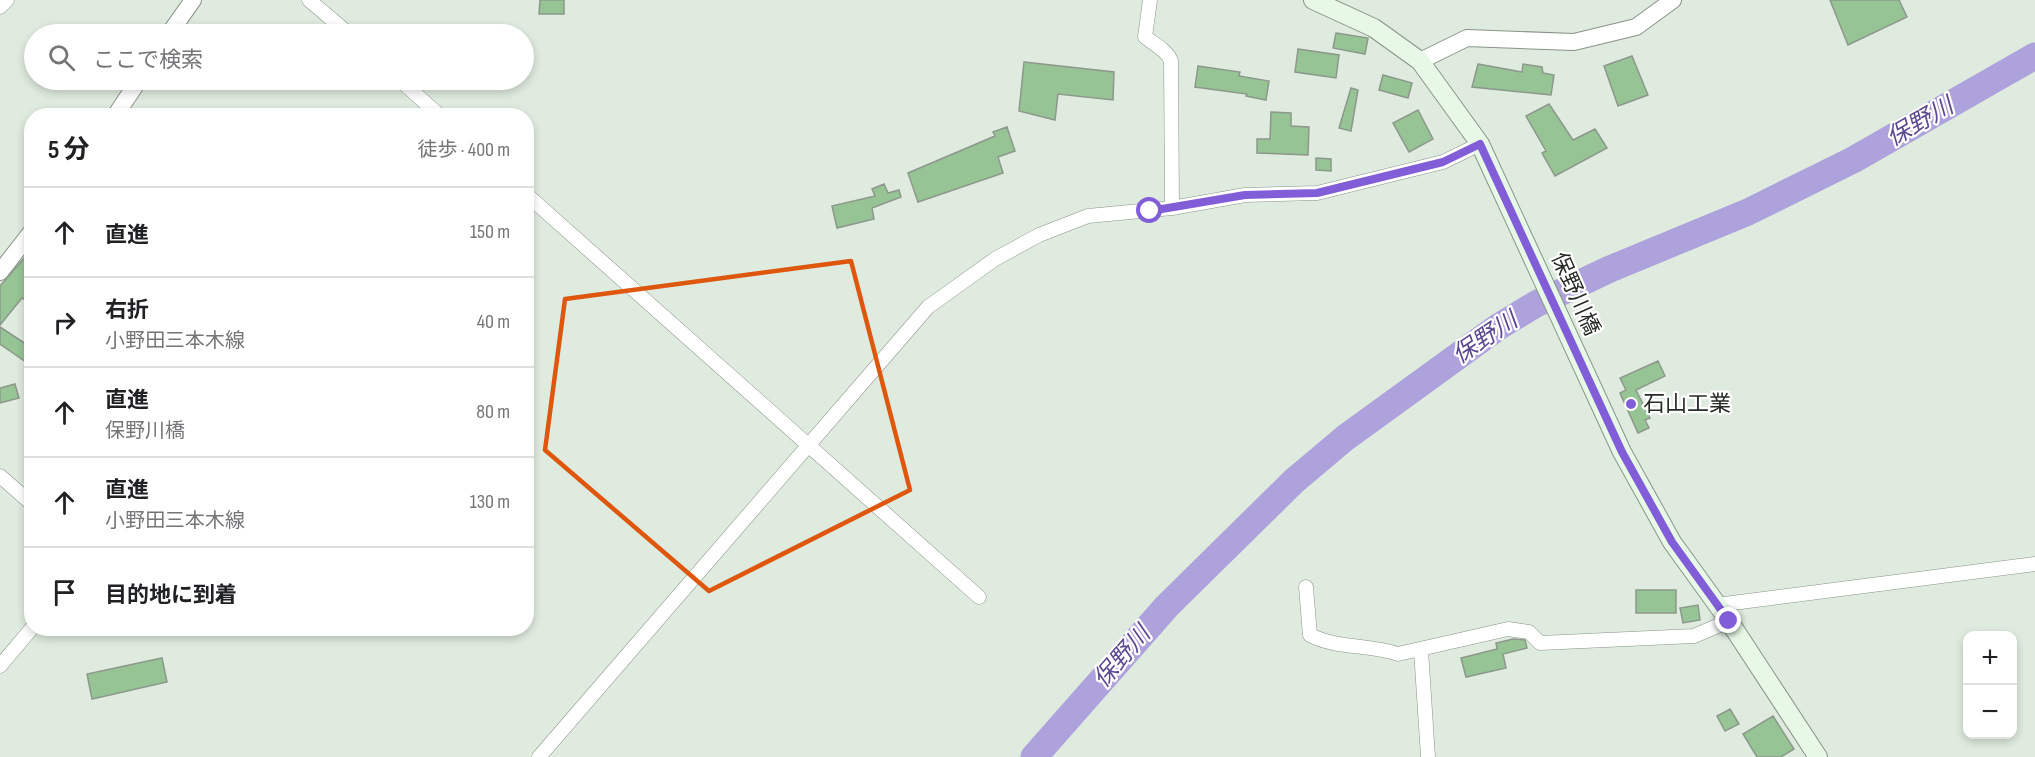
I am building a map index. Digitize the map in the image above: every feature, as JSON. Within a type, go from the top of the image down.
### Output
[{"type":"main road","name":"保野川橋","points":[[1314,0],[1374,28],[1420,61],[1480,144],[1622,452],[1672,542],[1729,621],[1812,753]]},
{"type":"street","points":[[0,7],[7,0]]},
{"type":"street","points":[[176,24],[193,0]]},
{"type":"street","points":[[309,0],[337,24]]},
{"type":"street","points":[[1150,0],[1145,37],[1156,48],[1165,51],[1171,61],[1172,208]]},
{"type":"street","points":[[1420,61],[1467,38],[1574,42],[1636,27],[1673,0]]},
{"type":"street","points":[[120,108],[132,90]]},
{"type":"street","points":[[411,90],[431,108]]},
{"type":"street","points":[[539,757],[928,308],[995,259],[1039,235],[1088,216],[1172,208],[1245,195],[1317,193],[1443,162],[1480,144]]},
{"type":"street","points":[[534,201],[808,445],[854,482],[979,597]]},
{"type":"street","points":[[0,272],[24,241]]},
{"type":"street","points":[[0,476],[24,497]]},
{"type":"street","points":[[1718,605],[2035,564]]},
{"type":"street","points":[[1306,587],[1310,635],[1330,643],[1382,648],[1398,654],[1508,629],[1526,630],[1540,643],[1694,636],[1729,621]]},
{"type":"street","points":[[0,666],[25,636]]},
{"type":"street","points":[[1421,650],[1428,757]]},
{"type":"highlighted area","points":[[851,261],[910,490],[709,591],[545,450],[565,299]]},
{"type":"building","points":[[540,0],[564,0],[564,14],[539,14]]},
{"type":"building","points":[[1830,0],[1899,0],[1907,17],[1848,45]]},
{"type":"building","points":[[1336,33],[1368,38],[1365,54],[1333,48]]},
{"type":"building","points":[[1298,49],[1339,55],[1336,78],[1295,72]]},
{"type":"building","points":[[1632,56],[1648,95],[1618,106],[1604,66]]},
{"type":"building","points":[[1024,62],[1114,72],[1113,100],[1058,94],[1055,120],[1019,111]]},
{"type":"building","points":[[1478,64],[1522,72],[1523,64],[1542,67],[1543,73],[1554,75],[1551,95],[1472,87]]},
{"type":"building","points":[[1198,66],[1240,72],[1239,76],[1269,81],[1266,100],[1246,96],[1247,94],[1195,87]]},
{"type":"building","points":[[1383,75],[1412,83],[1408,98],[1379,90]]},
{"type":"building","points":[[1351,88],[1358,90],[1351,131],[1339,128]]},
{"type":"building","points":[[1549,104],[1573,140],[1595,129],[1607,148],[1555,176],[1542,153],[1546,151],[1526,116]]},
{"type":"building","points":[[1418,110],[1433,139],[1409,152],[1393,123]]},
{"type":"building","points":[[1271,112],[1291,113],[1291,126],[1309,127],[1308,155],[1257,153],[1257,139],[1270,139]]},
{"type":"building","points":[[1007,127],[1015,151],[998,157],[1003,173],[918,202],[908,173],[995,136],[993,132]]},
{"type":"building","points":[[1316,158],[1331,159],[1331,171],[1316,170]]},
{"type":"building","points":[[884,184],[888,193],[899,190],[901,197],[872,208],[874,219],[837,228],[832,206],[875,196],[872,189]]},
{"type":"building","points":[[24,258],[24,299],[22,298],[0,325],[0,286]]},
{"type":"building","points":[[0,327],[24,343],[24,361],[0,344]]},
{"type":"building","points":[[1658,361],[1665,376],[1636,390],[1650,418],[1645,420],[1649,428],[1638,433],[1620,393],[1626,390],[1620,378]]},
{"type":"building","points":[[15,384],[19,398],[0,403],[0,388]]},
{"type":"building","points":[[1636,590],[1676,590],[1676,613],[1636,613]]},
{"type":"building","points":[[1698,605],[1700,620],[1683,623],[1680,608]]},
{"type":"building","points":[[1513,639],[1525,640],[1527,648],[1503,654],[1506,668],[1466,677],[1461,658],[1497,649],[1496,643]]},
{"type":"building","points":[[162,658],[167,682],[92,699],[87,674]]},
{"type":"building","points":[[1730,709],[1739,724],[1725,731],[1717,716]]},
{"type":"building","points":[[1773,716],[1794,749],[1781,757],[1757,757],[1743,734]]},
{"type":"waterway","name":"保野川","points":[[1034,757],[1167,606],[1294,481],[1345,438],[1498,327],[1536,304],[1610,269],[1748,212],[1853,160],[2035,56]]},
{"type":"place","name":"石山工業","points":[[1631,404]]},
{"type":"route","points":[[1150,211],[1245,195],[1317,193],[1443,162],[1480,144],[1622,452],[1672,542],[1729,621]]}]
